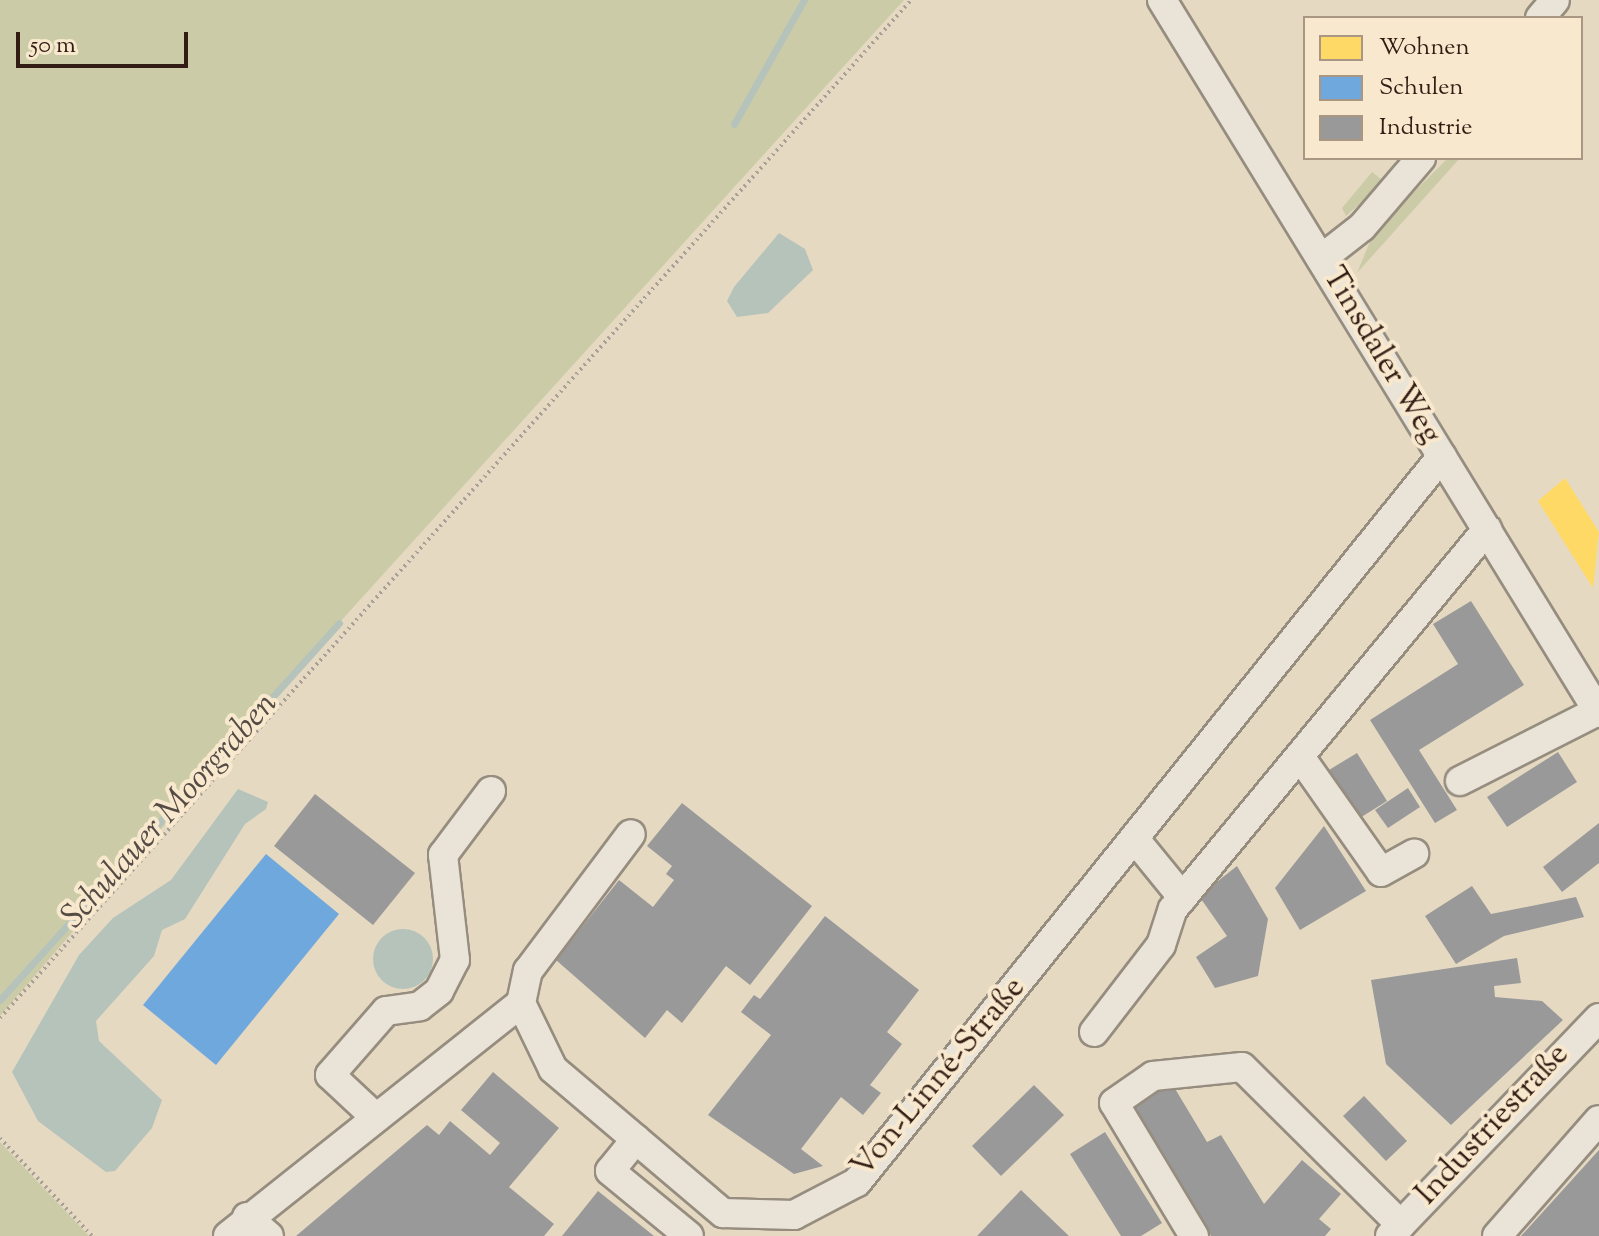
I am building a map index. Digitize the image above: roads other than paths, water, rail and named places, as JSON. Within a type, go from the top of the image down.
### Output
[{"type":"street","name":"Tinsdaler Weg","points":[[1162,0],[1599,712]]},
{"type":"street","points":[[1542,16],[1555,0]]},
{"type":"street","points":[[1321,259],[1362,227],[1419,160]]},
{"type":"street","name":"Von-Linné-Straße","points":[[521,1003],[553,1069],[723,1213],[795,1225],[857,1182],[1442,456]]},
{"type":"street","points":[[1094,1032],[1161,945],[1183,898],[1487,529]]},
{"type":"street","points":[[1460,781],[1599,712]]},
{"type":"street","points":[[1301,758],[1381,872],[1414,854]]},
{"type":"street","points":[[374,1116],[330,1075],[386,1011],[420,1006],[439,991],[455,960],[443,855],[491,791]]},
{"type":"street","points":[[238,1227],[374,1116],[521,1003],[528,971],[631,834]]},
{"type":"street","points":[[1134,838],[1183,898]]},
{"type":"street","name":"Industriestraße","points":[[1396,1230],[1599,1018]]},
{"type":"street","points":[[1194,1236],[1114,1103],[1153,1076],[1242,1067],[1396,1230]]},
{"type":"street","points":[[1497,1236],[1599,1120]]},
{"type":"street","points":[[636,1139],[610,1171],[689,1236]]},
{"type":"street","points":[[238,1227],[269,1236]]},
{"type":"waterway","name":"Schulauer Moorgraben","points":[[734,124],[804,0]]},
{"type":"waterway","name":"Schulauer Moorgraben","points":[[0,1000],[339,623]]}]
